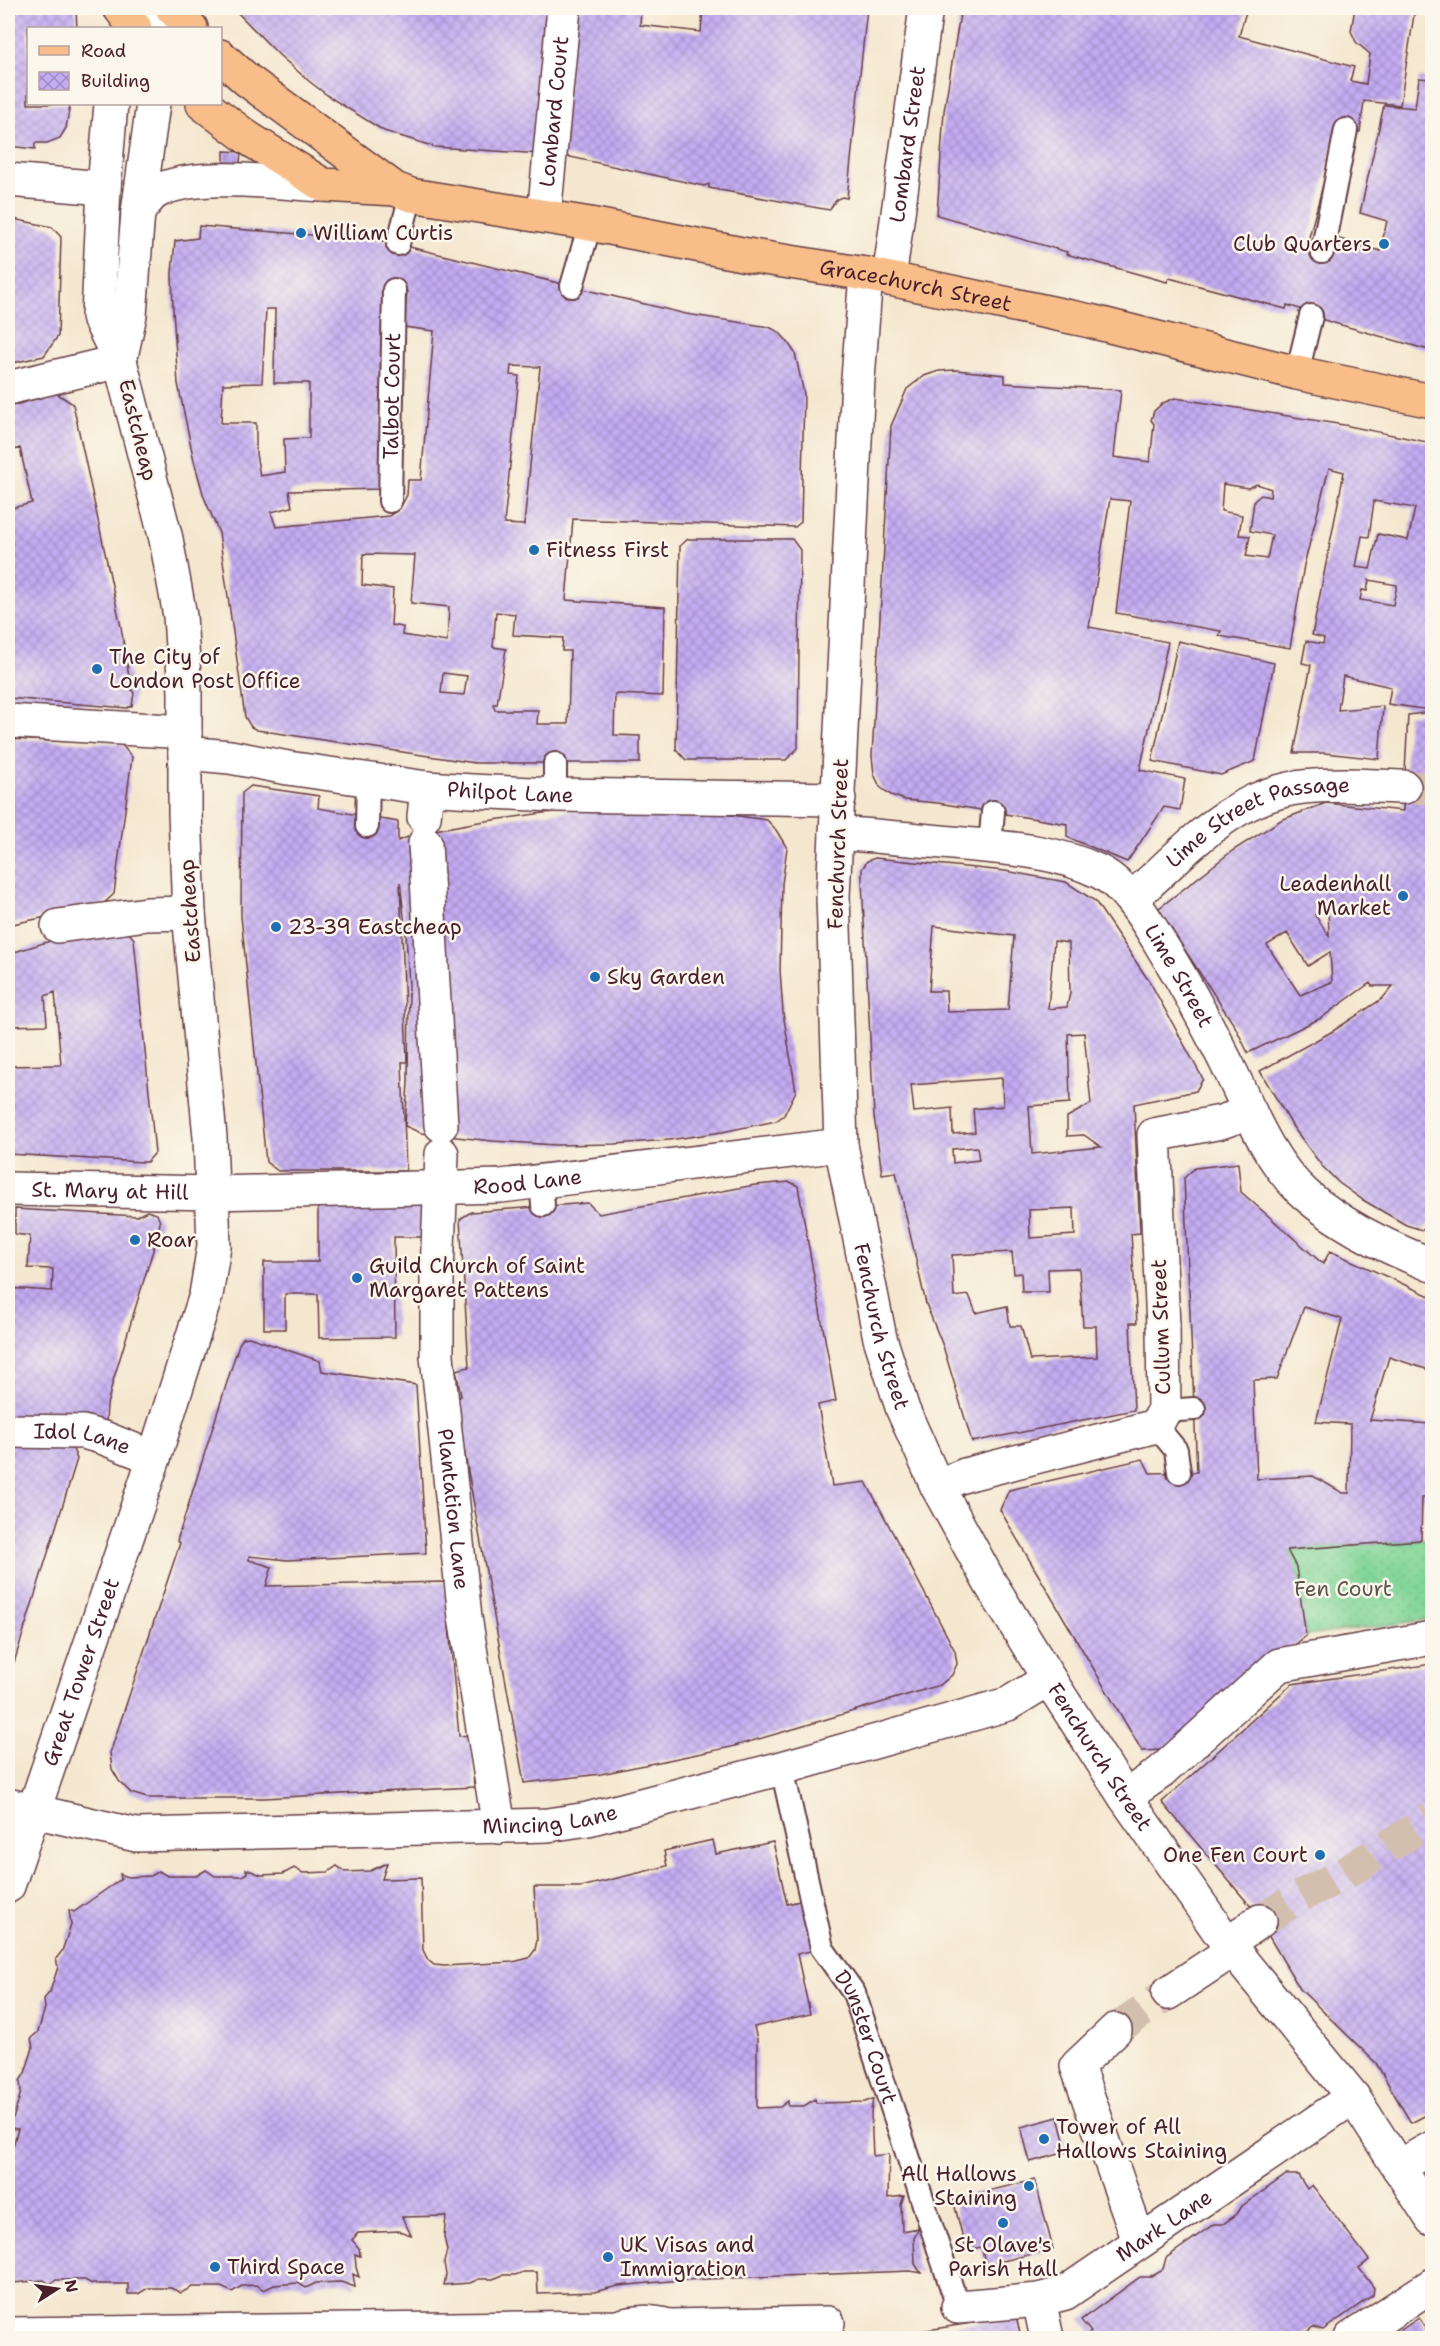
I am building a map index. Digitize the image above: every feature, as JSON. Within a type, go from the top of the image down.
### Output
[{"type":"main road","points":[[118,8],[134,27]]},
{"type":"main road","points":[[172,8],[190,27]]},
{"type":"main road","name":"Gracechurch Street","points":[[222,59],[247,80],[403,192]]},
{"type":"main road","name":"Gracechurch Street","points":[[204,105],[248,138],[323,185],[403,192],[877,277],[1134,331],[1297,373],[1432,401]]},
{"type":"street","points":[[116,27],[118,8]]},
{"type":"street","points":[[157,8],[158,27]]},
{"type":"street","name":"Lombard Court","points":[[544,216],[564,8]]},
{"type":"street","name":"Lombard Street","points":[[877,277],[926,8]]},
{"type":"street","name":"Eastcheap","points":[[111,105],[104,188],[98,316],[120,361],[166,539],[180,616],[185,692],[189,913],[213,1193],[214,1246],[206,1295],[154,1458]]},
{"type":"street","name":"Eastcheap","points":[[120,361],[130,315],[138,212],[153,105]]},
{"type":"street","points":[[8,180],[104,188]]},
{"type":"street","name":"Gracechurch Street","points":[[138,212],[155,192],[179,184],[211,180],[323,185]]},
{"type":"street","name":"Fenchurch Street","points":[[877,277],[858,379],[833,907],[841,1145],[880,1338],[903,1410],[937,1486],[990,1583],[1049,1679],[1125,1797],[1230,1946],[1353,2097],[1432,2219]]},
{"type":"street","points":[[8,388],[120,361]]},
{"type":"street","name":"Philpot Lane","points":[[8,721],[185,742],[230,757],[368,779],[426,816],[555,779],[838,799]]},
{"type":"street","name":"Lime Street Passage","points":[[1131,899],[1199,836],[1246,803],[1275,792],[1302,787],[1404,787]]},
{"type":"street","name":"Plantation Lane","points":[[426,816],[442,1139],[437,1271],[438,1366],[465,1617],[499,1827]]},
{"type":"street","name":"Lime Street","points":[[836,833],[990,846],[1059,856],[1102,873],[1131,899],[1165,951],[1200,1012],[1250,1112],[1282,1167],[1305,1194],[1339,1218],[1394,1251],[1432,1265]]},
{"type":"street","points":[[58,926],[147,914],[189,913]]},
{"type":"street","name":"Cullum Street","points":[[937,1486],[965,1474],[1172,1415],[1163,1324],[1154,1135],[1221,1122],[1250,1112]]},
{"type":"street","name":"Rood Lane","points":[[213,1193],[501,1186],[542,1193],[841,1145]]},
{"type":"street","name":"St. Mary at Hill","points":[[8,1189],[213,1193]]},
{"type":"street","name":"Idol Lane","points":[[8,1431],[83,1432],[154,1458]]},
{"type":"street","name":"Great Tower Street","points":[[8,1886],[20,1808],[154,1458]]},
{"type":"street","points":[[1125,1797],[1161,1772],[1280,1665],[1432,1638]]},
{"type":"street","name":"Mincing Lane","points":[[20,1808],[136,1835],[548,1825],[588,1819],[782,1768],[1008,1704],[1049,1679]]},
{"type":"street","points":[[1168,1993],[1260,1921]]},
{"type":"street","points":[[1115,2030],[1077,2066],[1139,2241]]},
{"type":"street","name":"Mark Lane","points":[[958,2307],[1039,2300],[1065,2293],[1353,2097]]},
{"type":"street","points":[[1398,2167],[1432,2148]]},
{"type":"street","points":[[1352,2338],[1432,2285]]},
{"type":"street","points":[[1039,2300],[1047,2338]]},
{"type":"street","points":[[8,2334],[617,2327],[639,2321],[651,2321],[694,2332],[818,2328]]},
{"type":"lane","points":[[1322,252],[1346,130]]},
{"type":"lane","points":[[398,244],[403,192]]},
{"type":"lane","points":[[572,286],[590,224]]},
{"type":"lane","name":"Talbot Court","points":[[390,501],[394,290]]},
{"type":"lane","points":[[1297,373],[1311,316]]},
{"type":"lane","points":[[367,826],[368,779]]},
{"type":"lane","points":[[990,846],[993,812]]},
{"type":"lane","points":[[1172,1415],[1179,1472]]},
{"type":"lane","name":"Dunster Court","points":[[782,1768],[822,1948],[854,1993],[958,2307]]},
{"type":"green space","name":"Fen Court","points":[[1432,1539],[1432,1619],[1306,1636],[1296,1568],[1287,1550]]},
{"type":"building","points":[[8,8],[75,8],[77,27],[27,27],[27,105],[70,105],[66,128],[60,138],[47,143],[35,143],[35,149],[8,146]]},
{"type":"building","points":[[233,8],[551,8],[541,154],[435,147],[384,131],[310,82],[279,55]]},
{"type":"building","points":[[573,8],[641,8],[640,25],[701,32],[703,8],[867,8],[847,198],[837,199],[829,210],[709,188],[709,184],[704,186],[561,155]]},
{"type":"building","points":[[961,8],[1247,8],[1239,36],[1354,67],[1350,81],[1366,84],[1370,54],[1356,42],[1351,31],[1355,8],[1415,8],[1400,105],[1364,101],[1360,132],[1338,129],[1305,252],[1333,255],[1336,238],[1380,251],[1387,221],[1360,213],[1384,105],[1415,108],[1419,78],[1432,79],[1432,351],[1299,313],[1300,309],[1287,305],[1286,309],[1169,278],[1167,282],[937,215],[944,111]]},
{"type":"building","points":[[224,151],[241,152],[240,163],[224,162]]},
{"type":"building","points":[[8,218],[52,227],[61,237],[58,336],[44,356],[8,364]]},
{"type":"building","points":[[199,226],[385,241],[686,314],[769,327],[779,332],[787,341],[795,353],[804,394],[801,522],[795,527],[573,519],[566,600],[665,607],[663,696],[615,694],[614,735],[640,736],[640,763],[475,763],[257,730],[251,727],[245,717],[219,533],[204,497],[194,461],[178,384],[172,273],[175,241],[198,238]],"holes":[[[383,288],[407,292],[404,327],[434,331],[421,480],[408,480],[407,495],[400,508],[389,516],[276,527],[271,512],[292,507],[289,491],[380,489]],[[266,309],[275,309],[274,383],[309,383],[309,438],[284,439],[285,472],[260,476],[256,454],[256,423],[221,423],[223,384],[262,383]],[[511,366],[540,367],[524,525],[504,524],[519,376],[510,375]],[[363,554],[415,555],[411,603],[449,607],[447,642],[402,635],[403,627],[391,625],[393,589],[362,585]],[[496,612],[515,614],[513,635],[563,638],[562,651],[570,651],[568,724],[537,724],[538,710],[495,710],[493,704],[497,704],[506,649],[493,647]],[[443,673],[467,676],[464,695],[441,693]]]},
{"type":"building","points":[[956,370],[1005,375],[1005,383],[1121,390],[1114,457],[1150,462],[1154,424],[1151,420],[1154,411],[1163,403],[1175,398],[1344,425],[1432,443],[1432,698],[1430,710],[1388,704],[1391,687],[1343,676],[1338,710],[1383,706],[1379,759],[1325,753],[1294,753],[1311,665],[1302,663],[1306,641],[1323,644],[1324,638],[1312,635],[1344,472],[1329,468],[1304,565],[1290,648],[1219,636],[1221,631],[1116,613],[1130,501],[1110,499],[1089,627],[1168,642],[1140,770],[1185,779],[1180,810],[1164,807],[1127,862],[1067,837],[1067,824],[938,803],[905,800],[891,795],[880,787],[874,774],[872,756],[891,426],[907,389],[924,376],[939,371]],"holes":[[[1223,484],[1248,488],[1257,484],[1271,489],[1270,497],[1261,495],[1254,501],[1250,531],[1272,535],[1267,559],[1246,556],[1250,536],[1239,535],[1242,515],[1221,511]],[[1374,501],[1415,508],[1408,540],[1378,534],[1370,569],[1356,567],[1362,536],[1369,537]],[[1369,580],[1397,585],[1393,605],[1360,600],[1362,590],[1367,591]]]},
{"type":"building","points":[[56,393],[73,404],[121,627],[131,689],[134,693],[132,706],[127,708],[8,698],[8,509],[32,503],[20,448],[8,452],[8,407]]},
{"type":"building","points":[[688,539],[792,539],[800,550],[798,748],[786,760],[686,760],[676,749],[680,546]]},
{"type":"building","points":[[1178,641],[1274,663],[1255,761],[1221,775],[1152,761]]},
{"type":"building","points":[[1432,712],[1432,1222],[1422,1230],[1406,1225],[1339,1183],[1322,1166],[1293,1127],[1260,1071],[1333,1031],[1382,999],[1393,986],[1372,986],[1370,983],[1321,1018],[1248,1053],[1236,1028],[1158,909],[1232,851],[1281,820],[1326,803],[1403,811],[1408,715]],"holes":[[[1328,907],[1329,936],[1315,915]],[[1287,933],[1308,966],[1330,952],[1332,982],[1300,995],[1267,945]]]},
{"type":"building","points":[[8,739],[121,744],[132,757],[114,894],[102,905],[8,925]]},
{"type":"building","name":"Sky Garden","points":[[251,786],[319,796],[318,808],[398,822],[398,841],[418,833],[479,822],[543,813],[601,809],[709,812],[767,820],[787,848],[782,884],[780,970],[783,1013],[796,1091],[784,1115],[776,1121],[722,1132],[669,1140],[615,1144],[556,1145],[492,1141],[421,1133],[405,1126],[408,1083],[409,985],[400,882],[407,1062],[402,1062],[406,1171],[278,1171],[266,1162],[241,916],[242,793]]},
{"type":"building","points":[[875,858],[1005,871],[1066,882],[1095,901],[1151,984],[1203,1079],[1196,1091],[1134,1104],[1140,1233],[1131,1234],[1137,1323],[1130,1323],[1134,1410],[972,1442],[943,1346],[926,1304],[896,1172],[882,1174],[874,1116],[862,881],[862,869],[867,861]],"holes":[[[934,926],[1014,936],[1008,1010],[947,1012],[946,991],[929,991]],[[1054,941],[1069,943],[1070,993],[1067,1007],[1048,1009]],[[1084,1033],[1091,1104],[1067,1117],[1067,1136],[1084,1135],[1101,1147],[1032,1154],[1029,1106],[1070,1103],[1068,1034]],[[1002,1078],[1003,1106],[973,1109],[975,1132],[953,1134],[952,1108],[914,1112],[911,1085]],[[977,1147],[979,1160],[953,1163],[952,1149]],[[1074,1208],[1075,1235],[1030,1238],[1029,1210]],[[1012,1252],[1014,1274],[1021,1273],[1022,1292],[1049,1292],[1048,1269],[1079,1268],[1083,1326],[1096,1326],[1097,1357],[1030,1360],[1021,1326],[1010,1326],[1007,1306],[976,1313],[969,1295],[954,1297],[952,1255]]]},
{"type":"building","points":[[114,928],[128,932],[134,939],[155,1153],[147,1162],[8,1154],[8,1066],[61,1065],[55,992],[45,996],[47,1025],[8,1026],[8,954],[50,941]]},
{"type":"building","points":[[1238,1163],[1241,1192],[1323,1264],[1330,1251],[1432,1297],[1432,1371],[1389,1357],[1370,1420],[1432,1424],[1432,1497],[1422,1497],[1421,1540],[1287,1550],[1296,1567],[1306,1636],[1163,1750],[1142,1751],[1000,1510],[1009,1490],[1143,1459],[1150,1473],[1197,1472],[1184,1178],[1195,1168]],"holes":[[[1304,1307],[1342,1319],[1316,1422],[1350,1424],[1349,1493],[1343,1493],[1313,1476],[1257,1479],[1253,1380],[1277,1379]]]},
{"type":"building","points":[[790,1182],[798,1186],[836,1401],[818,1405],[832,1486],[866,1482],[955,1651],[957,1664],[952,1675],[940,1685],[731,1747],[601,1774],[524,1783],[455,1399],[461,1396],[456,1370],[469,1367],[460,1219],[471,1212],[588,1203],[599,1214],[755,1185]]},
{"type":"building","name":"Guild Church of Saint Margaret Pattens","points":[[430,1202],[430,1237],[394,1237],[395,1337],[319,1338],[318,1294],[285,1294],[285,1329],[264,1329],[264,1262],[318,1262],[318,1203]]},
{"type":"building","points":[[15,1209],[137,1216],[147,1211],[157,1214],[160,1222],[158,1234],[113,1381],[107,1405],[106,1422],[8,1420],[8,1288],[52,1291],[53,1269],[28,1268],[30,1236],[15,1234]]},
{"type":"building","points":[[249,1337],[320,1361],[322,1371],[416,1385],[426,1553],[287,1560],[249,1556],[249,1560],[272,1567],[266,1586],[445,1582],[459,1736],[471,1735],[474,1787],[264,1798],[147,1798],[131,1793],[119,1781],[112,1769],[110,1753],[180,1543],[177,1541],[239,1344],[243,1338]]},
{"type":"building","points":[[8,1440],[70,1442],[77,1459],[8,1682]]},
{"type":"building","name":"One Fen Court","points":[[1432,1664],[1432,2112],[1411,2123],[1376,2063],[1300,1989],[1252,1908],[1162,1802],[1292,1684]]},
{"type":"building","points":[[713,1840],[716,1854],[773,1842],[787,1904],[804,1900],[815,1950],[797,1954],[810,2014],[754,2027],[757,2039],[757,2108],[780,2107],[788,2101],[788,2106],[804,2106],[815,2099],[816,2103],[865,2102],[873,2099],[871,2112],[873,2156],[889,2154],[888,2198],[904,2196],[901,2204],[902,2231],[919,2228],[914,2238],[915,2264],[921,2273],[910,2271],[680,2280],[618,2286],[594,2292],[538,2294],[537,2272],[444,2285],[446,2275],[444,2262],[447,2250],[444,2237],[446,2216],[402,2217],[411,2235],[399,2231],[358,2233],[352,2240],[359,2248],[360,2256],[355,2254],[359,2277],[353,2274],[355,2287],[341,2282],[316,2283],[306,2288],[298,2283],[274,2285],[264,2290],[256,2285],[242,2286],[232,2292],[221,2287],[192,2287],[181,2293],[171,2288],[148,2288],[138,2294],[128,2294],[128,2284],[92,2284],[85,2280],[56,2280],[50,2284],[44,2280],[8,2285],[8,2163],[18,2129],[8,2128],[8,2125],[14,2116],[21,2092],[20,2081],[33,2048],[31,2038],[38,2032],[45,2008],[44,1999],[50,1992],[58,1967],[56,1959],[62,1951],[71,1925],[69,1910],[74,1912],[121,1879],[120,1874],[128,1877],[151,1876],[159,1871],[167,1876],[196,1876],[206,1870],[215,1876],[242,1876],[247,1873],[246,1869],[261,1875],[283,1874],[294,1868],[303,1873],[328,1872],[337,1866],[345,1872],[370,1871],[387,1863],[382,1879],[421,1878],[423,1950],[428,1960],[434,1965],[444,1966],[513,1962],[529,1958],[535,1950],[537,1940],[534,1887],[581,1887],[667,1866],[664,1851]]},
{"type":"building","name":"Tower of All Hallows Staining","points":[[1058,2117],[1067,2152],[1030,2162],[1021,2127]]},
{"type":"building","points":[[1286,2175],[1298,2175],[1307,2189],[1312,2185],[1369,2260],[1359,2268],[1374,2288],[1373,2295],[1323,2330],[1313,2327],[1299,2338],[1082,2338],[1091,2332],[1081,2320],[1140,2277],[1149,2277],[1163,2269],[1166,2258],[1214,2224],[1223,2224],[1237,2214],[1242,2206]]},
{"type":"building","name":"St Olave's Parish Hall","points":[[1035,2180],[1053,2249],[986,2265],[981,2247],[966,2250],[953,2199]]},
{"type":"building","points":[[1016,2316],[1021,2338],[883,2338],[883,2337]]},
{"type":"building","points":[[1419,2318],[1432,2338],[1389,2338]]},
{"type":"tunnel","points":[[1404,787],[1432,788]]},
{"type":"tunnel","points":[[1260,1921],[1302,1895],[1342,1875],[1432,1819]]},
{"type":"tunnel","points":[[1115,2030],[1168,1993]]},
{"type":"place","name":"William Curtis","points":[[301,233]]},
{"type":"place","name":"Club Quarters","points":[[1384,244]]},
{"type":"place","name":"Fitness First","points":[[534,550]]},
{"type":"place","name":"The City of London Post Office","points":[[97,669]]},
{"type":"place","name":"Leadenhall Market","points":[[1403,896]]},
{"type":"place","name":"23-39 Eastcheap","points":[[276,927]]},
{"type":"place","name":"Sky Garden","points":[[595,977]]},
{"type":"place","name":"Roar","points":[[135,1240]]},
{"type":"place","name":"Guild Church of Saint Margaret Pattens","points":[[357,1278]]},
{"type":"place","name":"One Fen Court","points":[[1320,1855]]},
{"type":"place","name":"Tower of All Hallows Staining","points":[[1044,2139]]},
{"type":"place","name":"All Hallows Staining","points":[[1029,2186]]},
{"type":"place","name":"St Olave's Parish Hall","points":[[1003,2223]]},
{"type":"place","name":"UK Visas and Immigration","points":[[608,2257]]},
{"type":"place","name":"Third Space","points":[[215,2267]]}]
